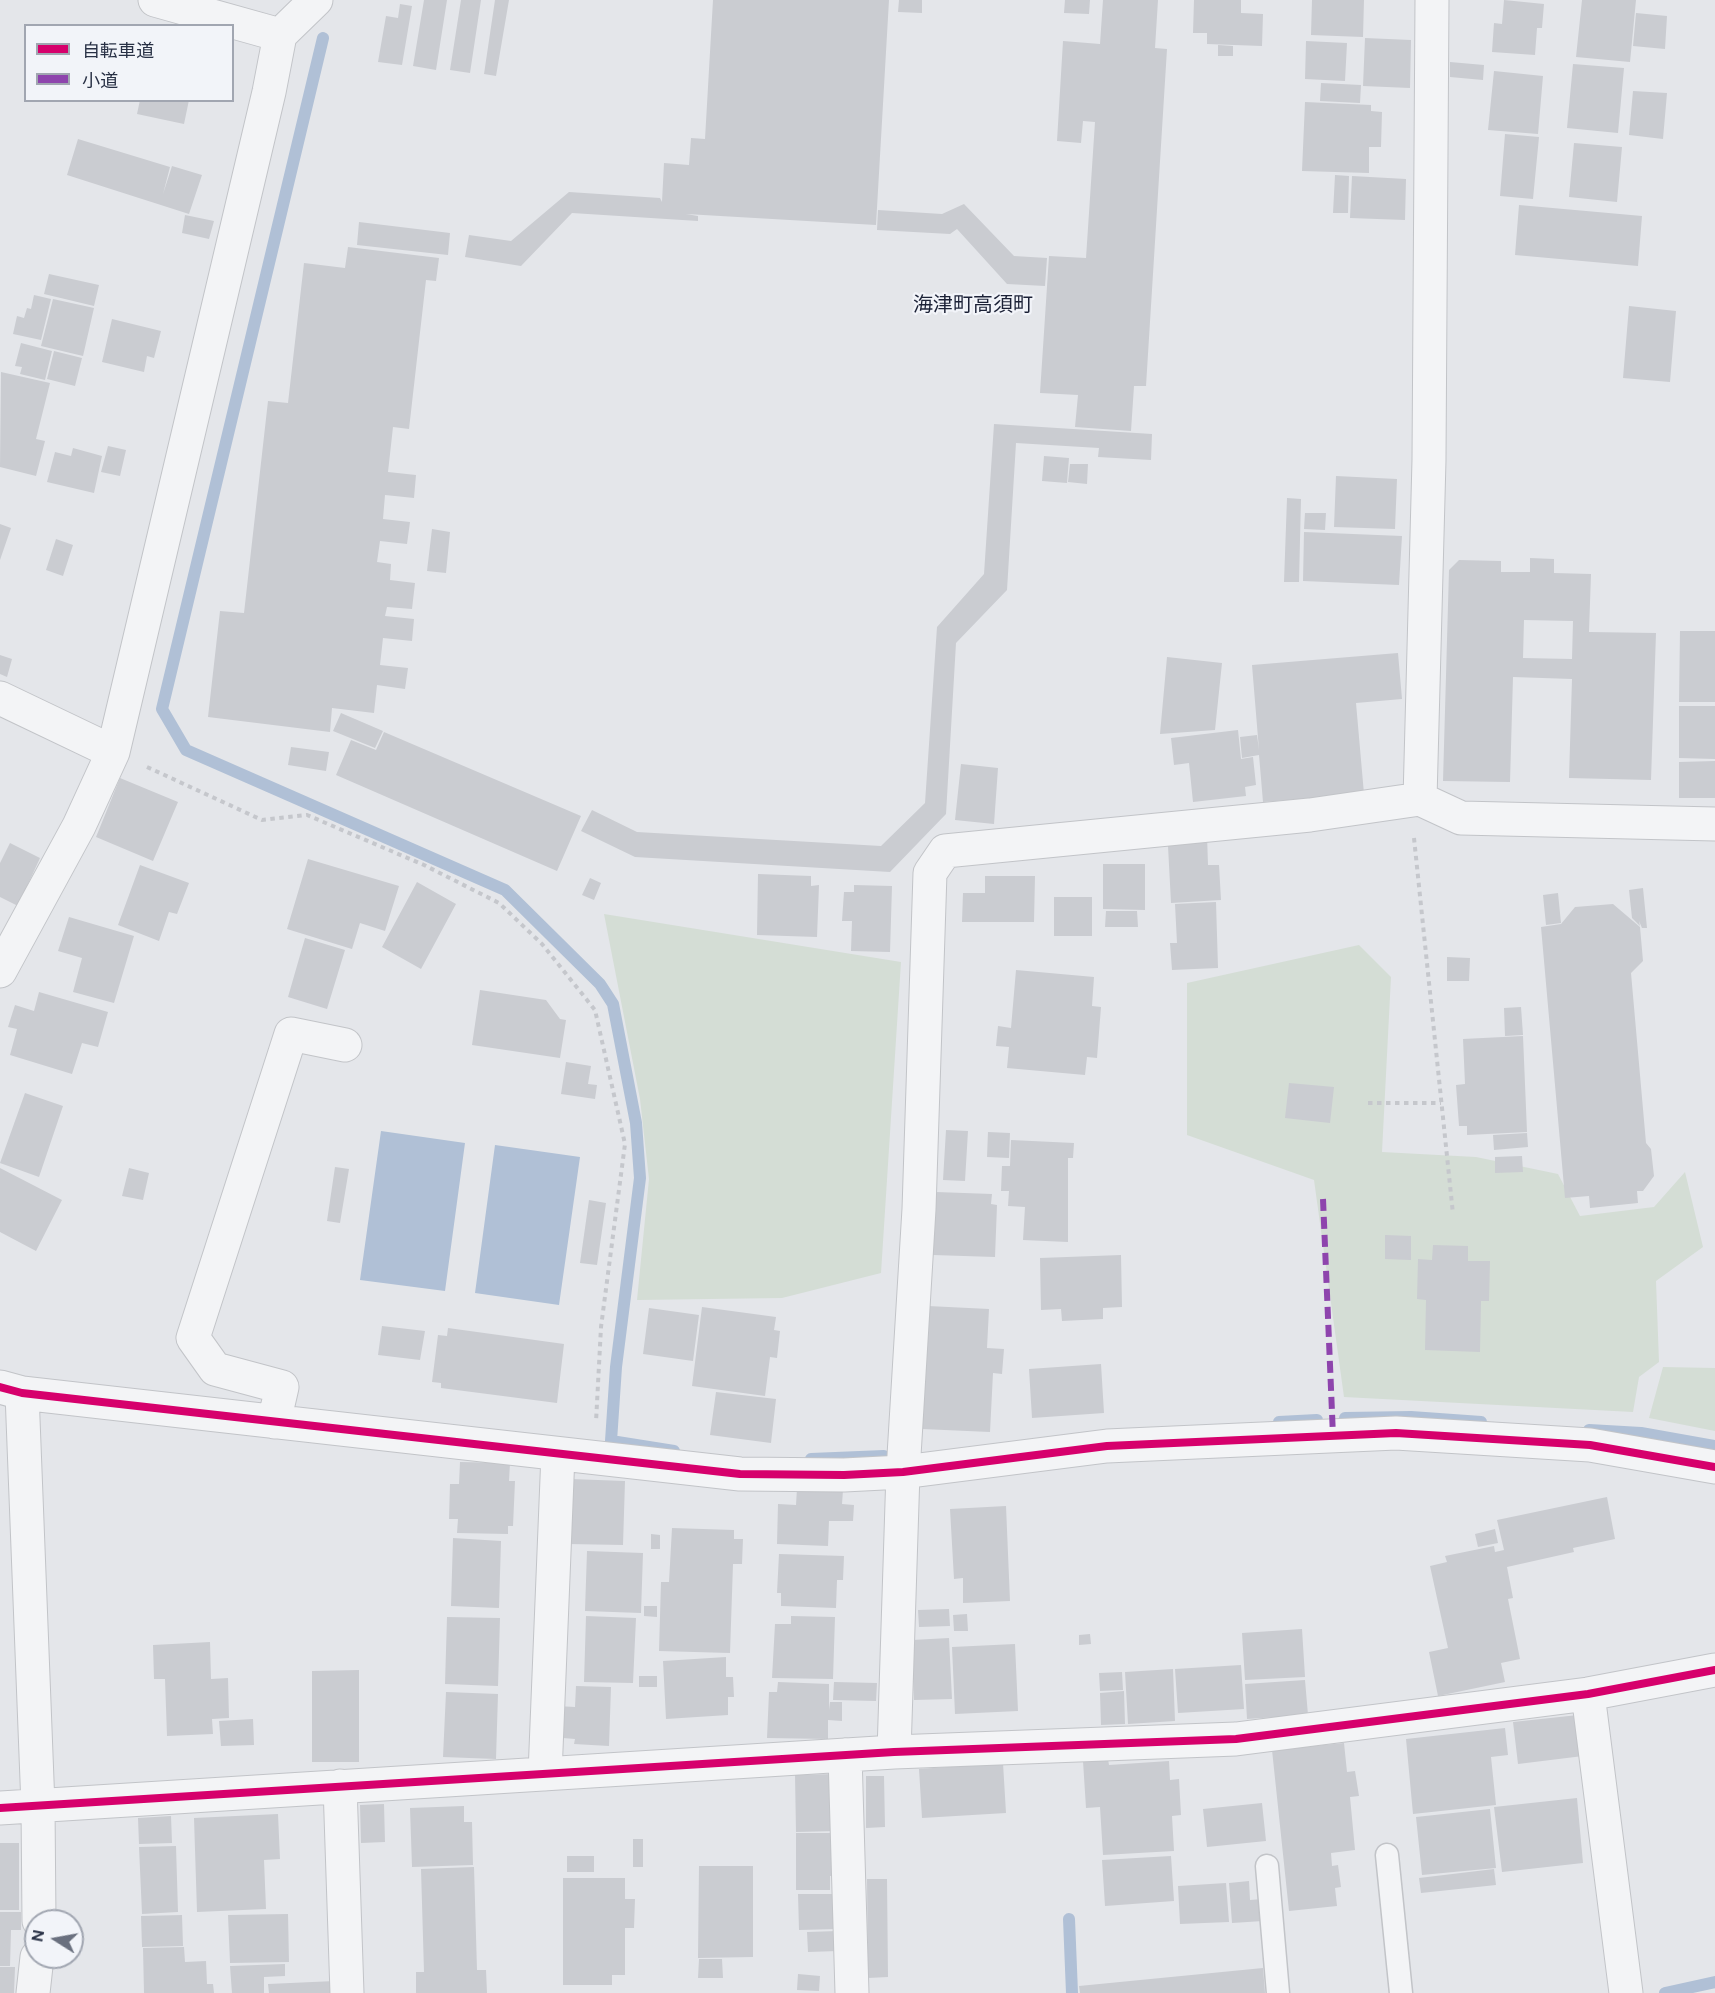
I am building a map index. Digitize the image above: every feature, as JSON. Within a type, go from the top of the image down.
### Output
[{"type":"street","points":[[155,0],[280,34]]},
{"type":"street","points":[[0,971],[79,826],[113,752],[264,115],[280,34],[316,0]]},
{"type":"street","points":[[1415,800],[1429,460],[1432,0]]},
{"type":"street","points":[[0,698],[113,752]]},
{"type":"street","points":[[894,1752],[903,1472],[919,1209],[930,873],[945,851],[1310,815],[1415,800],[1461,818],[1715,824]]},
{"type":"street","points":[[274,1422],[282,1387],[216,1369],[193,1338],[291,1034],[345,1045]]},
{"type":"street","points":[[39,1909],[38,1806],[11,1390],[558,1455],[740,1474],[844,1475],[903,1472],[1107,1446],[1396,1433],[1590,1445],[1715,1467]]},
{"type":"street","points":[[545,1774],[558,1455]]},
{"type":"street","points":[[0,1808],[894,1752],[1236,1739],[1588,1694],[1715,1670]]},
{"type":"street","points":[[1588,1694],[1626,1993]]},
{"type":"street","points":[[845,1755],[852,1993]]},
{"type":"street","points":[[340,1786],[347,1993]]},
{"type":"street","points":[[33,1993],[36,1969]]},
{"type":"lane","points":[[1387,1855],[1401,1993]]},
{"type":"lane","points":[[1267,1866],[1278,1993]]},
{"type":"path","points":[[113,752],[262,820],[308,815],[424,865],[499,903],[542,944],[595,1010],[625,1144],[601,1327],[595,1458]]},
{"type":"path","points":[[1415,800],[1441,1103],[1453,1214]]},
{"type":"path","points":[[1368,1103],[1441,1103]]},
{"type":"shaded area","points":[[604,914],[901,962],[881,1273],[782,1298],[637,1300],[649,1179],[640,1099]]},
{"type":"shaded area","points":[[1359,945],[1391,977],[1382,1152],[1476,1157],[1558,1174],[1580,1216],[1654,1207],[1685,1172],[1703,1247],[1656,1281],[1659,1362],[1639,1377],[1633,1412],[1344,1397],[1314,1180],[1187,1135],[1187,983]]},
{"type":"shaded area","points":[[1663,1367],[1715,1368],[1715,1431],[1649,1418]]},
{"type":"water","points":[[381,1131],[465,1143],[445,1291],[360,1280]]},
{"type":"water","points":[[495,1145],[580,1157],[559,1305],[475,1293]]},
{"type":"building","points":[[424,0],[447,0],[436,70],[413,66]]},
{"type":"building","points":[[461,0],[481,0],[470,73],[450,70]]},
{"type":"building","points":[[495,0],[509,0],[496,76],[484,74]]},
{"type":"building","points":[[713,0],[889,0],[876,225],[686,214],[698,216],[698,221],[572,213],[521,266],[465,257],[469,235],[511,241],[569,192],[660,198],[662,202],[664,163],[689,165],[691,138],[705,139]]},
{"type":"building","points":[[899,0],[922,0],[922,13],[898,12]]},
{"type":"building","points":[[1065,0],[1090,0],[1089,14],[1064,13]]},
{"type":"building","points":[[1103,0],[1158,0],[1155,48],[1167,49],[1146,386],[1134,386],[1131,431],[1075,427],[1078,395],[1040,393],[1049,256],[1086,258],[1095,122],[1083,121],[1081,143],[1057,141],[1063,41],[1100,44]]},
{"type":"building","points":[[1194,0],[1241,0],[1241,13],[1263,14],[1262,46],[1207,44],[1207,33],[1193,33]]},
{"type":"building","points":[[1312,0],[1364,0],[1363,37],[1311,35]]},
{"type":"building","points":[[1504,0],[1544,4],[1542,28],[1537,28],[1535,55],[1492,52],[1494,23],[1502,24]]},
{"type":"building","points":[[1582,0],[1636,0],[1630,62],[1576,57]]},
{"type":"building","points":[[400,4],[412,6],[402,65],[378,62],[386,16],[398,18]]},
{"type":"building","points":[[1636,13],[1667,16],[1665,49],[1633,46]]},
{"type":"building","points":[[1365,38],[1411,40],[1410,88],[1363,86]]},
{"type":"building","points":[[1306,41],[1347,43],[1345,81],[1305,79]]},
{"type":"building","points":[[1218,45],[1233,46],[1233,56],[1218,56]]},
{"type":"building","points":[[1450,62],[1484,65],[1483,80],[1450,77]]},
{"type":"building","points":[[1573,64],[1624,68],[1618,133],[1567,128]]},
{"type":"building","points":[[1494,71],[1543,76],[1538,134],[1488,130]]},
{"type":"building","points":[[1321,83],[1361,85],[1360,103],[1320,101]]},
{"type":"building","points":[[1633,91],[1667,93],[1663,139],[1629,135]]},
{"type":"building","points":[[140,102],[189,102],[184,124],[137,114]]},
{"type":"building","points":[[1305,102],[1371,105],[1371,111],[1382,112],[1381,147],[1369,147],[1369,173],[1302,171]]},
{"type":"building","points":[[1505,134],[1539,137],[1533,199],[1500,196]]},
{"type":"building","points":[[78,139],[170,167],[163,194],[172,166],[202,175],[189,214],[67,175]]},
{"type":"building","points":[[1574,143],[1622,147],[1617,202],[1569,197]]},
{"type":"building","points":[[1335,175],[1349,176],[1348,213],[1333,213]]},
{"type":"building","points":[[1352,176],[1406,179],[1405,220],[1350,218]]},
{"type":"building","points":[[964,204],[1014,256],[1047,258],[1045,286],[1007,284],[957,229],[950,234],[877,230],[878,210],[942,214]]},
{"type":"building","points":[[1519,205],[1642,216],[1638,266],[1515,255]]},
{"type":"building","points":[[185,215],[214,221],[209,239],[182,233]]},
{"type":"building","points":[[359,222],[450,233],[448,255],[357,245]]},
{"type":"building","points":[[348,247],[439,258],[436,281],[426,280],[409,429],[393,427],[388,472],[416,475],[414,498],[385,495],[383,519],[410,522],[407,544],[380,541],[377,562],[391,564],[390,580],[415,583],[412,609],[387,607],[385,616],[414,619],[412,641],[383,638],[380,665],[408,668],[405,689],[377,685],[374,713],[332,708],[330,732],[208,717],[220,611],[244,613],[268,401],[288,403],[304,263],[345,268]]},
{"type":"building","points":[[49,274],[99,285],[94,306],[44,294]]},
{"type":"building","points":[[34,295],[51,299],[41,340],[13,334],[17,316],[24,318],[27,308],[31,309]]},
{"type":"building","points":[[53,299],[94,308],[83,356],[41,346]]},
{"type":"building","points":[[1629,306],[1676,311],[1670,382],[1623,378]]},
{"type":"building","points":[[112,319],[161,331],[154,358],[147,356],[144,372],[102,362]]},
{"type":"building","points":[[21,343],[52,351],[45,380],[20,374],[22,367],[15,366]]},
{"type":"building","points":[[54,351],[82,358],[75,386],[47,379]]},
{"type":"building","points":[[1,372],[50,383],[36,439],[45,441],[36,476],[0,467]]},
{"type":"building","points":[[994,424],[1152,434],[1151,460],[1098,457],[1099,448],[1016,443],[1007,590],[956,643],[946,814],[890,872],[635,857],[581,831],[592,810],[637,832],[881,846],[925,803],[937,627],[984,574]]},
{"type":"building","points":[[108,446],[126,450],[120,476],[101,472]]},
{"type":"building","points":[[73,448],[102,456],[94,493],[47,482],[55,452],[71,456]]},
{"type":"building","points":[[1044,456],[1069,458],[1067,483],[1042,481]]},
{"type":"building","points":[[1070,464],[1088,464],[1087,484],[1068,482]]},
{"type":"building","points":[[1336,476],[1397,479],[1395,529],[1334,527]]},
{"type":"building","points":[[1287,498],[1301,499],[1299,582],[1284,582]]},
{"type":"building","points":[[1305,513],[1326,513],[1325,530],[1304,529]]},
{"type":"building","points":[[0,524],[11,528],[0,560]]},
{"type":"building","points":[[432,529],[450,532],[446,573],[427,571]]},
{"type":"building","points":[[1304,532],[1402,536],[1399,585],[1303,581]]},
{"type":"building","points":[[56,539],[73,545],[63,576],[46,570]]},
{"type":"building","points":[[1530,558],[1554,559],[1554,573],[1591,574],[1589,632],[1656,633],[1651,780],[1569,778],[1572,679],[1513,677],[1510,782],[1443,781],[1449,570],[1459,560],[1501,561],[1501,572],[1530,572]],"holes":[[[1524,620],[1573,621],[1572,659],[1523,658]]]},
{"type":"building","points":[[1680,631],[1715,631],[1715,702],[1679,702]]},
{"type":"building","points":[[1398,653],[1402,699],[1356,703],[1364,794],[1263,802],[1259,755],[1242,758],[1240,737],[1257,735],[1259,750],[1252,665]]},
{"type":"building","points":[[0,655],[12,659],[7,677],[0,674]]},
{"type":"building","points":[[1167,657],[1222,663],[1215,730],[1160,734]]},
{"type":"building","points":[[1679,706],[1715,706],[1715,759],[1679,758]]},
{"type":"building","points":[[341,713],[383,731],[375,748],[333,731]]},
{"type":"building","points":[[1238,730],[1241,759],[1253,757],[1256,785],[1245,787],[1246,796],[1193,802],[1189,763],[1174,765],[1171,738]]},
{"type":"building","points":[[384,732],[581,816],[557,871],[336,775],[351,740],[376,750]]},
{"type":"building","points":[[291,747],[329,752],[326,771],[288,765]]},
{"type":"building","points":[[1715,761],[1715,798],[1679,798],[1679,762]]},
{"type":"building","points":[[961,764],[998,768],[994,824],[955,820]]},
{"type":"building","points":[[120,778],[178,802],[153,861],[96,837]]},
{"type":"building","points":[[1207,835],[1208,865],[1219,865],[1221,900],[1171,903],[1168,846],[1175,845],[1174,837]]},
{"type":"building","points":[[10,843],[40,858],[18,906],[0,897],[0,863]]},
{"type":"building","points":[[308,859],[399,886],[385,931],[360,923],[352,949],[287,929]]},
{"type":"building","points":[[1103,864],[1145,864],[1145,910],[1103,909]]},
{"type":"building","points":[[140,865],[189,883],[177,914],[169,912],[159,941],[118,925]]},
{"type":"building","points":[[758,874],[811,876],[811,886],[819,885],[817,937],[757,935]]},
{"type":"building","points":[[985,876],[1035,876],[1034,922],[962,922],[963,893],[985,893]]},
{"type":"building","points":[[590,878],[601,883],[594,900],[582,895]]},
{"type":"building","points":[[417,882],[456,904],[421,969],[382,947]]},
{"type":"building","points":[[854,885],[892,886],[890,952],[851,951],[852,921],[842,921],[844,892],[854,892]]},
{"type":"building","points":[[1643,888],[1647,928],[1642,928],[1639,921],[1640,926],[1632,918],[1629,890]]},
{"type":"building","points":[[1558,893],[1561,923],[1546,925],[1543,895]]},
{"type":"building","points":[[1054,897],[1092,897],[1092,936],[1054,936]]},
{"type":"building","points":[[1216,902],[1218,968],[1172,970],[1170,943],[1177,943],[1175,904]]},
{"type":"building","points":[[1613,904],[1640,927],[1643,961],[1631,973],[1646,1143],[1651,1149],[1654,1176],[1643,1191],[1637,1191],[1638,1203],[1590,1208],[1589,1196],[1565,1198],[1541,927],[1561,924],[1575,907]]},
{"type":"building","points":[[1106,911],[1137,911],[1138,927],[1105,927]]},
{"type":"building","points":[[69,917],[134,936],[114,1003],[73,992],[82,958],[58,951]]},
{"type":"building","points":[[305,938],[345,950],[327,1009],[288,997]]},
{"type":"building","points":[[1447,957],[1470,958],[1469,981],[1447,981]]},
{"type":"building","points":[[1016,970],[1094,977],[1092,1006],[1101,1007],[1097,1058],[1087,1057],[1085,1075],[1007,1068],[1009,1047],[996,1046],[998,1026],[1011,1028]]},
{"type":"building","points":[[480,990],[546,1000],[560,1019],[566,1020],[560,1058],[472,1045]]},
{"type":"building","points":[[39,992],[108,1012],[98,1047],[82,1043],[72,1074],[10,1055],[17,1029],[8,1027],[15,1005],[34,1011]]},
{"type":"building","points":[[1521,1007],[1523,1035],[1505,1036],[1504,1008]]},
{"type":"building","points":[[1523,1036],[1527,1132],[1467,1135],[1467,1126],[1459,1126],[1456,1085],[1465,1084],[1463,1039]]},
{"type":"building","points":[[566,1062],[591,1066],[588,1084],[597,1085],[595,1099],[561,1094]]},
{"type":"building","points":[[1289,1083],[1334,1087],[1330,1123],[1285,1118]]},
{"type":"building","points":[[25,1093],[63,1106],[39,1177],[0,1163]]},
{"type":"building","points":[[946,1130],[968,1131],[965,1181],[943,1180]]},
{"type":"building","points":[[988,1132],[1010,1133],[1009,1158],[987,1157]]},
{"type":"building","points":[[1527,1133],[1528,1147],[1494,1150],[1493,1135]]},
{"type":"building","points":[[1011,1140],[1074,1143],[1073,1158],[1068,1158],[1068,1242],[1023,1240],[1025,1207],[1008,1206],[1009,1191],[1001,1191],[1002,1166],[1010,1166]]},
{"type":"building","points":[[1522,1156],[1523,1172],[1495,1173],[1495,1157]]},
{"type":"building","points":[[335,1167],[349,1169],[340,1223],[327,1221]]},
{"type":"building","points":[[0,1168],[62,1200],[36,1251],[0,1232]]},
{"type":"building","points":[[129,1168],[149,1173],[143,1200],[122,1196]]},
{"type":"building","points":[[936,1192],[992,1194],[991,1204],[997,1205],[995,1257],[933,1255]]},
{"type":"building","points":[[589,1200],[606,1203],[597,1265],[580,1263]]},
{"type":"building","points":[[1385,1235],[1411,1236],[1411,1260],[1385,1259]]},
{"type":"building","points":[[1433,1245],[1468,1246],[1468,1261],[1490,1261],[1489,1301],[1481,1301],[1480,1352],[1425,1350],[1426,1300],[1417,1299],[1418,1259],[1432,1260]]},
{"type":"building","points":[[1121,1255],[1122,1307],[1103,1308],[1103,1319],[1062,1321],[1061,1309],[1041,1310],[1040,1258]]},
{"type":"building","points":[[928,1306],[989,1309],[987,1348],[1004,1349],[1002,1374],[993,1373],[990,1432],[922,1429]]},
{"type":"building","points":[[702,1307],[776,1317],[774,1330],[780,1331],[777,1358],[770,1357],[765,1396],[692,1386]]},
{"type":"building","points":[[649,1308],[699,1315],[693,1361],[643,1354]]},
{"type":"building","points":[[382,1326],[425,1331],[420,1360],[378,1355]]},
{"type":"building","points":[[448,1328],[564,1344],[557,1403],[441,1388],[441,1383],[432,1382],[438,1335],[447,1336]]},
{"type":"building","points":[[1101,1364],[1104,1413],[1032,1418],[1029,1369]]},
{"type":"building","points":[[716,1392],[776,1399],[771,1443],[710,1435]]},
{"type":"building","points":[[460,1462],[510,1463],[509,1481],[515,1481],[513,1526],[508,1526],[508,1534],[457,1533],[458,1519],[449,1519],[450,1484],[459,1484]]},
{"type":"building","points":[[570,1479],[625,1481],[623,1545],[568,1544]]},
{"type":"building","points":[[797,1488],[843,1490],[842,1504],[854,1505],[853,1521],[829,1521],[828,1546],[777,1544],[778,1504],[796,1505]]},
{"type":"building","points":[[1607,1497],[1615,1539],[1573,1548],[1574,1552],[1507,1567],[1513,1598],[1508,1599],[1520,1659],[1501,1663],[1505,1682],[1438,1696],[1429,1652],[1448,1648],[1430,1566],[1447,1562],[1445,1556],[1494,1546],[1495,1552],[1504,1550],[1497,1520]]},
{"type":"building","points":[[1006,1506],[1010,1601],[963,1603],[963,1578],[954,1579],[950,1509]]},
{"type":"building","points":[[672,1528],[734,1530],[734,1539],[743,1539],[742,1564],[733,1564],[730,1653],[659,1651],[661,1582],[669,1582]]},
{"type":"building","points":[[1495,1529],[1498,1543],[1478,1547],[1475,1534]]},
{"type":"building","points":[[651,1534],[660,1535],[660,1549],[651,1549]]},
{"type":"building","points":[[453,1538],[501,1541],[499,1608],[451,1606]]},
{"type":"building","points":[[587,1551],[643,1553],[641,1613],[585,1611]]},
{"type":"building","points":[[779,1554],[844,1556],[843,1580],[837,1580],[836,1608],[781,1606],[781,1593],[777,1593]]},
{"type":"building","points":[[644,1606],[657,1606],[657,1617],[644,1616]]},
{"type":"building","points":[[949,1609],[950,1626],[919,1627],[918,1610]]},
{"type":"building","points":[[967,1614],[968,1631],[954,1631],[953,1615]]},
{"type":"building","points":[[586,1616],[636,1618],[633,1683],[584,1682]]},
{"type":"building","points":[[791,1616],[835,1617],[833,1679],[772,1678],[775,1624],[791,1624]]},
{"type":"building","points":[[447,1617],[500,1618],[498,1686],[445,1684]]},
{"type":"building","points":[[1302,1629],[1305,1677],[1245,1680],[1242,1633]]},
{"type":"building","points":[[1090,1634],[1091,1644],[1079,1645],[1079,1635]]},
{"type":"building","points":[[949,1638],[952,1699],[914,1700],[912,1640]]},
{"type":"building","points":[[210,1642],[211,1679],[228,1678],[229,1718],[212,1719],[213,1734],[167,1736],[165,1679],[154,1679],[153,1645]]},
{"type":"building","points":[[1015,1644],[1018,1711],[955,1714],[952,1647]]},
{"type":"building","points":[[726,1657],[726,1677],[733,1677],[734,1697],[728,1697],[728,1715],[666,1719],[663,1661]]},
{"type":"building","points":[[1241,1665],[1244,1709],[1178,1713],[1175,1669]]},
{"type":"building","points":[[1173,1669],[1175,1721],[1128,1724],[1125,1672]]},
{"type":"building","points":[[359,1670],[359,1762],[312,1762],[312,1671]]},
{"type":"building","points":[[1122,1672],[1123,1690],[1100,1691],[1099,1673]]},
{"type":"building","points":[[639,1676],[657,1676],[657,1687],[639,1687]]},
{"type":"building","points":[[1305,1680],[1308,1715],[1247,1719],[1245,1684]]},
{"type":"building","points":[[778,1682],[829,1684],[829,1710],[830,1702],[842,1702],[842,1721],[828,1720],[828,1739],[767,1738],[769,1692],[777,1692]]},
{"type":"building","points":[[834,1682],[877,1683],[876,1701],[833,1700]]},
{"type":"building","points":[[576,1686],[611,1687],[609,1746],[574,1744],[575,1739],[563,1738],[557,1706],[575,1707]]},
{"type":"building","points":[[1124,1691],[1125,1724],[1101,1725],[1100,1693]]},
{"type":"building","points":[[446,1692],[498,1694],[496,1759],[443,1757]]},
{"type":"building","points":[[1578,1715],[1583,1756],[1518,1764],[1513,1722]]},
{"type":"building","points":[[253,1719],[254,1745],[221,1746],[219,1721]]},
{"type":"building","points":[[1505,1728],[1508,1755],[1491,1757],[1496,1805],[1413,1814],[1406,1739]]},
{"type":"building","points":[[1344,1743],[1347,1772],[1355,1771],[1359,1796],[1350,1797],[1355,1850],[1331,1853],[1332,1866],[1338,1865],[1341,1887],[1335,1888],[1337,1906],[1289,1911],[1272,1750]]},
{"type":"building","points":[[1108,1759],[1109,1765],[1169,1761],[1170,1780],[1179,1779],[1181,1815],[1172,1816],[1174,1851],[1103,1855],[1100,1807],[1086,1808],[1083,1761]]},
{"type":"building","points":[[1003,1763],[1006,1813],[922,1818],[919,1769]]},
{"type":"building","points":[[836,1774],[836,1831],[796,1832],[795,1775]]},
{"type":"building","points":[[866,1776],[884,1776],[885,1827],[866,1828]]},
{"type":"building","points":[[1577,1798],[1583,1863],[1502,1872],[1494,1807]]},
{"type":"building","points":[[1262,1803],[1266,1841],[1207,1847],[1203,1809]]},
{"type":"building","points":[[384,1804],[385,1842],[361,1843],[360,1805]]},
{"type":"building","points":[[464,1806],[464,1822],[472,1822],[473,1865],[412,1867],[410,1808]]},
{"type":"building","points":[[1490,1809],[1496,1868],[1422,1875],[1416,1817]]},
{"type":"building","points":[[278,1814],[280,1859],[264,1860],[266,1909],[197,1912],[194,1818]]},
{"type":"building","points":[[171,1816],[172,1843],[139,1844],[138,1818]]},
{"type":"building","points":[[796,1833],[836,1833],[836,1876],[830,1876],[830,1890],[796,1890]]},
{"type":"building","points":[[633,1839],[643,1839],[643,1867],[633,1867]]},
{"type":"building","points":[[0,1843],[19,1843],[19,1910],[0,1910]]},
{"type":"building","points":[[176,1846],[178,1912],[142,1914],[139,1847]]},
{"type":"building","points":[[567,1856],[594,1856],[594,1872],[567,1872]]},
{"type":"building","points":[[1171,1856],[1174,1901],[1105,1906],[1102,1860]]},
{"type":"building","points":[[699,1866],[753,1866],[753,1957],[698,1958]]},
{"type":"building","points":[[474,1867],[477,1970],[486,1970],[487,1993],[416,1993],[416,1972],[424,1972],[421,1869]]},
{"type":"building","points":[[1494,1869],[1496,1885],[1421,1893],[1419,1878]]},
{"type":"building","points":[[563,1878],[625,1878],[625,1899],[635,1899],[634,1928],[625,1928],[625,1975],[612,1975],[612,1985],[563,1985]]},
{"type":"building","points":[[867,1879],[887,1879],[888,1977],[868,1978]]},
{"type":"building","points":[[1249,1881],[1250,1900],[1262,1899],[1263,1921],[1232,1923],[1229,1883]]},
{"type":"building","points":[[1226,1883],[1229,1922],[1180,1924],[1178,1886]]},
{"type":"building","points":[[798,1894],[837,1894],[838,1929],[799,1930]]},
{"type":"building","points":[[0,1912],[21,1912],[21,1930],[11,1930],[10,1966],[0,1966]]},
{"type":"building","points":[[288,1914],[289,1962],[230,1963],[228,1915]]},
{"type":"building","points":[[182,1915],[183,1946],[142,1947],[141,1916]]},
{"type":"building","points":[[838,1931],[838,1951],[808,1952],[807,1932]]},
{"type":"building","points":[[184,1947],[185,1962],[206,1961],[207,1984],[213,1984],[214,1993],[144,1993],[143,1948]]},
{"type":"building","points":[[699,1959],[722,1959],[723,1978],[698,1978]]},
{"type":"building","points":[[285,1964],[285,1976],[264,1977],[264,1993],[232,1993],[230,1966]]},
{"type":"building","points":[[0,1967],[15,1967],[14,1993],[0,1993]]},
{"type":"building","points":[[1263,1968],[1265,1993],[1080,1993],[1079,1986]]},
{"type":"building","points":[[798,1974],[820,1976],[819,1991],[797,1990]]},
{"type":"building","points":[[335,1981],[335,1993],[269,1993],[268,1984]]},
{"type":"waterway","points":[[323,38],[162,709],[186,750],[505,890],[600,984],[613,1004],[636,1123],[640,1178],[616,1367],[611,1441],[674,1451]]},
{"type":"waterway","points":[[1345,1418],[1411,1417],[1481,1422]]},
{"type":"waterway","points":[[1279,1422],[1317,1420]]},
{"type":"waterway","points":[[1589,1430],[1641,1433],[1715,1446]]},
{"type":"waterway","points":[[811,1459],[884,1456]]},
{"type":"waterway","points":[[1069,1919],[1072,1993]]},
{"type":"waterway","points":[[1665,1993],[1715,1982]]},
{"type":"marked path","points":[[1323,1199],[1333,1436]]},
{"type":"cycle path","points":[[0,1387],[22,1393],[740,1474],[844,1475],[903,1472],[1107,1446],[1396,1433],[1590,1445],[1715,1467]]},
{"type":"cycle path","points":[[0,1808],[894,1752],[1236,1739],[1588,1694],[1715,1670]]},
{"type":"district","name":"海津町高須町","points":[[973,306]]}]
